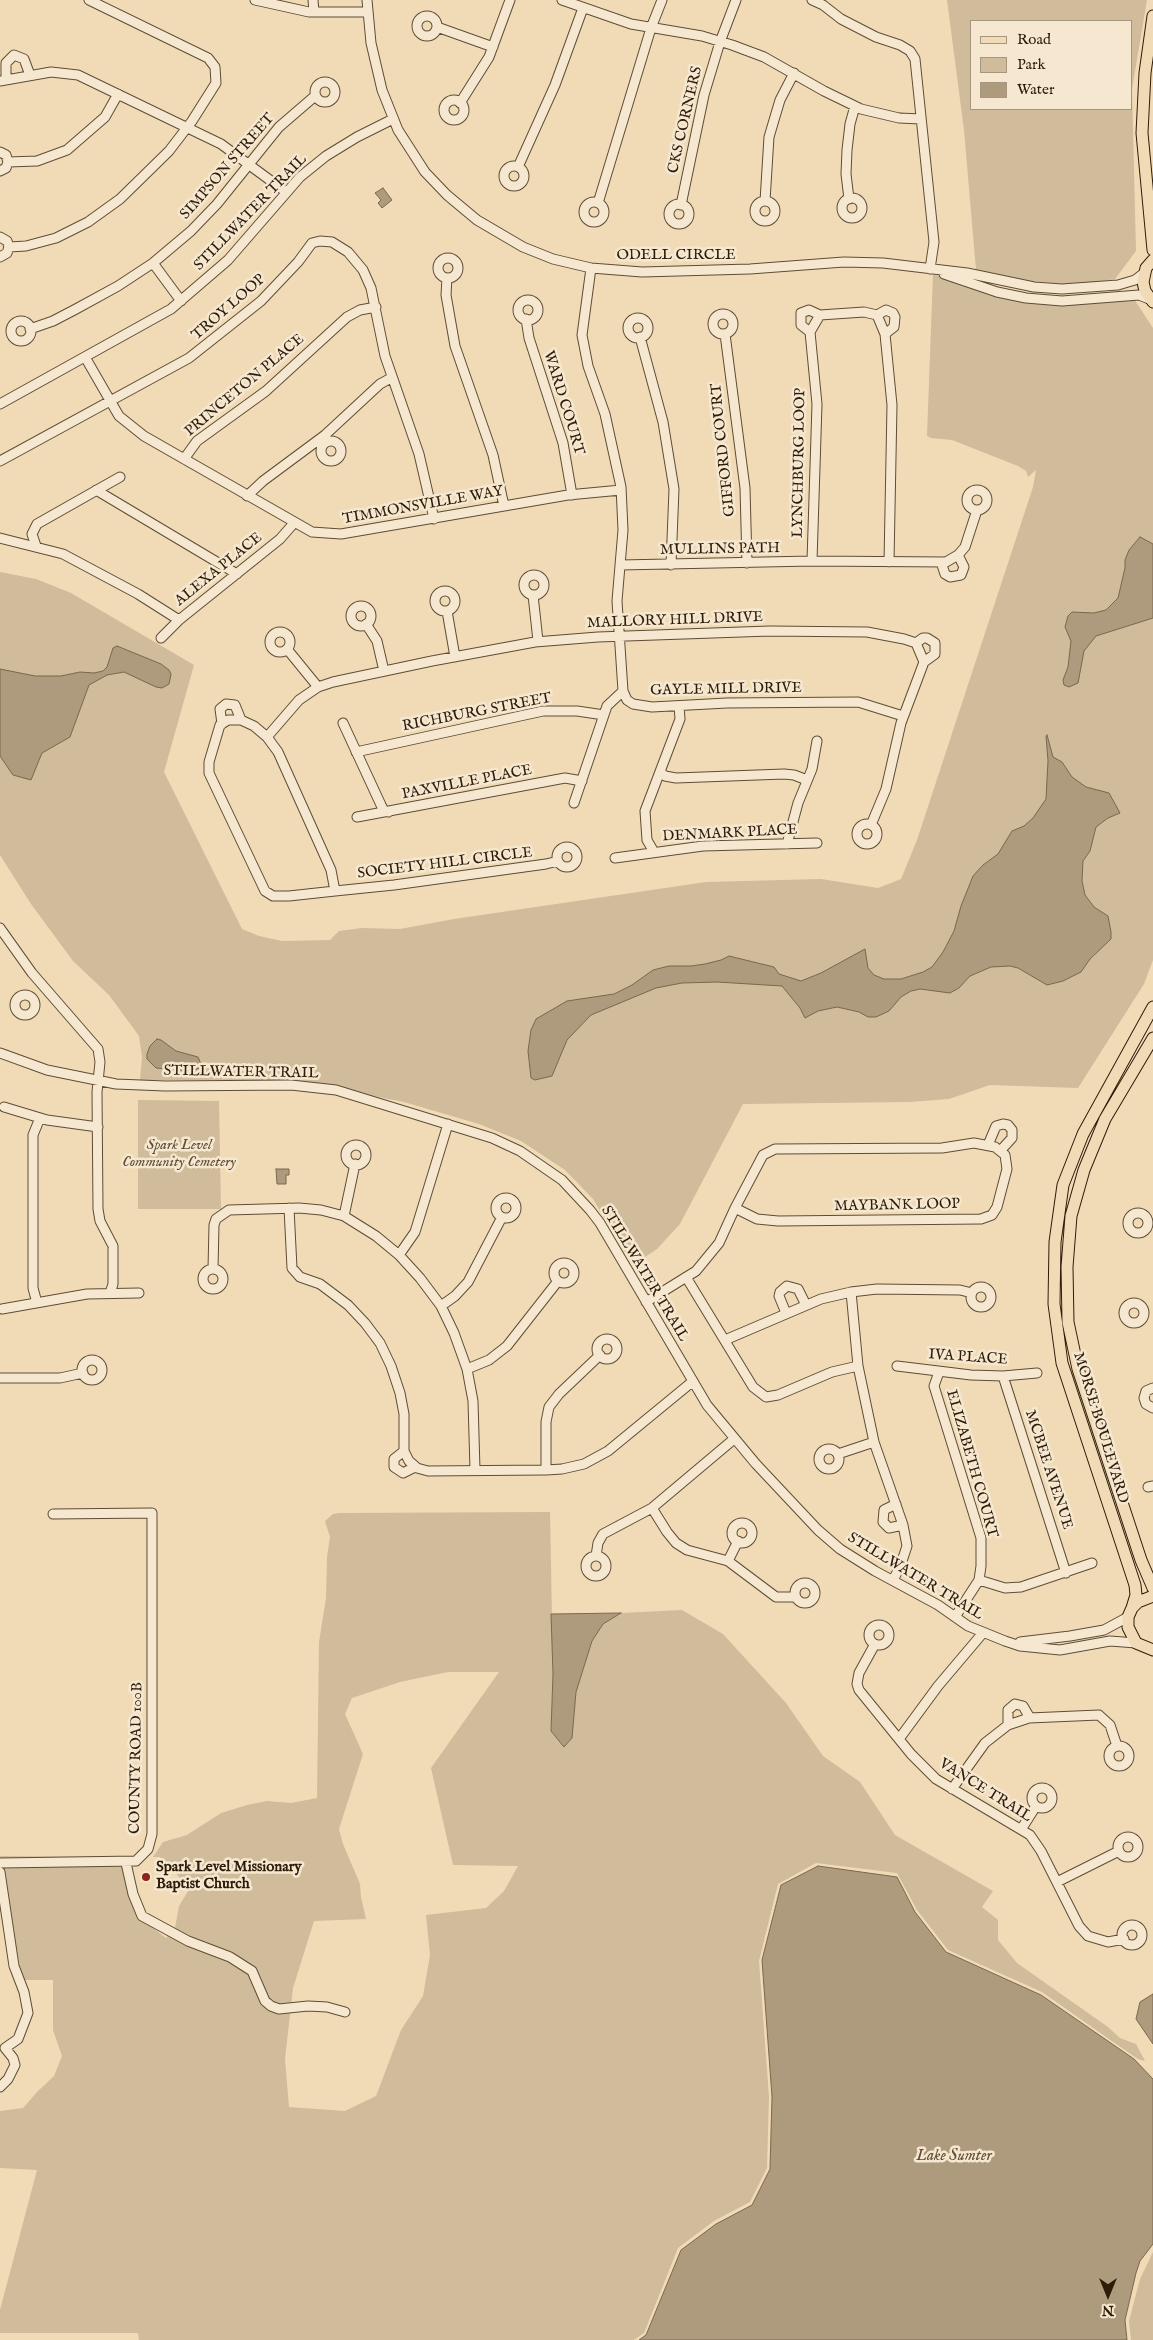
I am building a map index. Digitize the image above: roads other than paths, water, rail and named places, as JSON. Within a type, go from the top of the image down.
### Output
[{"type":"main road","points":[[1151,300],[1143,282],[1153,250],[1145,176],[1142,106],[1153,16]]},
{"type":"main road","name":"MORSE BOULEVARD","points":[[1130,1613],[1136,1595],[1135,1585],[1062,1363],[1054,1304],[1055,1242],[1063,1185],[1083,1134],[1153,1007]]},
{"type":"main road","name":"MORSE BOULEVARD","points":[[1153,1038],[1105,1119],[1084,1170],[1071,1216],[1067,1267],[1068,1322],[1078,1370],[1141,1560],[1153,1588]]},
{"type":"main road","points":[[1153,1596],[1138,1602],[1130,1613],[1130,1635],[1138,1645],[1153,1656]]},
{"type":"main road","points":[[1138,1645],[1153,1650]]},
{"type":"street","points":[[9,247],[26,246],[56,238],[104,211],[149,173],[188,127],[216,83],[217,73],[212,61],[89,0]]},
{"type":"street","points":[[255,0],[291,9],[314,12],[368,12]]},
{"type":"street","points":[[313,0],[314,12]]},
{"type":"street","name":"ODELL CIRCLE","points":[[367,0],[376,68],[393,119],[409,149],[425,172],[447,195],[477,220],[523,247],[553,259],[591,268],[642,272],[750,270],[844,262],[883,263],[967,273],[1034,287],[1062,289],[1118,285],[1135,280],[1149,265]]},
{"type":"street","points":[[460,102],[476,80],[493,46],[510,0]]},
{"type":"street","points":[[562,0],[631,24],[702,36],[764,58],[824,91],[856,106],[899,118],[921,118]]},
{"type":"street","points":[[598,203],[651,28],[662,0]]},
{"type":"street","name":"CKS CORNERS","points":[[681,205],[704,95],[720,42],[736,0]]},
{"type":"street","points":[[812,0],[823,5],[840,20],[876,38],[900,45],[910,51],[915,58],[934,242],[930,269]]},
{"type":"street","points":[[518,167],[555,84],[583,8]]},
{"type":"street","points":[[437,27],[493,46]]},
{"type":"street","points":[[30,75],[24,59],[14,55],[6,63],[3,81],[51,72],[69,73],[118,94],[221,144],[286,192]]},
{"type":"street","points":[[765,201],[769,137],[780,100],[794,73]]},
{"type":"street","points":[[8,162],[37,161],[67,150],[105,117],[118,94]]},
{"type":"street","name":"SIMPSON STREET","points":[[30,329],[76,309],[118,286],[154,263],[205,217],[279,126],[315,96]]},
{"type":"street","points":[[849,199],[846,174],[847,150],[850,124],[856,106]]},
{"type":"street","name":"STILLWATER TRAIL","points":[[0,404],[155,319],[181,301],[228,260],[270,214],[300,177],[326,156],[356,136],[393,119]]},
{"type":"street","points":[[0,152],[6,155],[8,162],[6,168],[0,171]]},
{"type":"street","points":[[0,237],[7,241],[9,247],[8,253],[0,257]]},
{"type":"street","name":"TROY LOOP","points":[[0,461],[189,358],[232,327],[261,302],[298,262],[312,243],[320,241],[332,242],[348,252],[363,270],[376,307],[391,378],[419,454],[434,519]]},
{"type":"street","points":[[154,263],[181,301]]},
{"type":"street","points":[[574,803],[604,715],[611,700],[623,691],[617,595],[623,530],[621,490],[605,414],[584,350],[583,318],[591,268]]},
{"type":"street","name":"ODELL CIRCLE","points":[[930,269],[997,292],[1026,298],[1062,301],[1139,295],[1151,300]]},
{"type":"street","points":[[447,278],[446,295],[455,346],[493,455],[504,506]]},
{"type":"street","name":"PRINCETON PLACE","points":[[184,459],[196,441],[266,391],[347,317],[360,310],[376,307]]},
{"type":"street","name":"LYNCHBURG LOOP","points":[[812,561],[817,404],[810,332],[800,325],[801,313],[809,310],[820,316]]},
{"type":"street","points":[[810,332],[820,316],[864,312],[877,315],[886,310],[893,313],[895,317],[893,329],[885,334]]},
{"type":"street","points":[[877,315],[885,334],[892,406],[889,562]]},
{"type":"street","name":"WARD COURT","points":[[526,319],[529,338],[563,443],[572,495]]},
{"type":"street","name":"GIFFORD COURT","points":[[725,334],[745,488],[747,563]]},
{"type":"street","points":[[640,337],[663,422],[674,489],[671,565]]},
{"type":"street","name":"TIMMONSVILLE WAY","points":[[85,357],[119,416],[138,431],[312,532],[341,534],[572,495],[621,490]]},
{"type":"street","points":[[247,496],[263,481],[323,441],[380,384],[391,378]]},
{"type":"street","points":[[36,546],[32,534],[37,524],[120,477]]},
{"type":"street","points":[[96,490],[237,574]]},
{"type":"street","points":[[941,562],[945,574],[950,577],[960,575],[964,567],[958,555],[965,547],[977,510]]},
{"type":"street","name":"ALEXA PLACE","points":[[161,638],[180,620],[280,539],[294,523]]},
{"type":"street","points":[[0,538],[63,554],[138,594],[180,620]]},
{"type":"street","name":"MULLINS PATH","points":[[620,565],[812,561],[946,562],[958,555]]},
{"type":"street","points":[[533,595],[538,642]]},
{"type":"street","points":[[447,611],[455,657]]},
{"type":"street","points":[[366,624],[377,642],[384,671]]},
{"type":"street","name":"MALLORY HILL DRIVE","points":[[267,737],[298,700],[318,687],[384,671],[538,642],[619,636],[770,631],[867,632],[916,643],[923,638],[927,638],[935,643],[935,654],[924,662]]},
{"type":"street","points":[[871,825],[886,789],[904,716],[924,662],[916,643]]},
{"type":"street","points":[[287,649],[318,687]]},
{"type":"street","name":"GAYLE MILL DRIVE","points":[[623,691],[627,700],[633,704],[652,707],[858,702],[904,716]]},
{"type":"street","name":"SOCIETY HILL CIRCLE","points":[[334,891],[331,870],[278,752],[267,737],[254,726],[242,720],[235,705],[226,704],[220,709],[222,724],[220,725],[209,762],[209,773],[264,890],[273,896],[289,896],[394,885],[558,861]]},
{"type":"street","points":[[654,852],[646,840],[645,811],[680,719],[679,706]]},
{"type":"street","name":"RICHBURG STREET","points":[[356,752],[543,711],[577,711],[604,715]]},
{"type":"street","points":[[222,724],[228,720],[242,720]]},
{"type":"street","points":[[343,723],[384,811],[389,812]]},
{"type":"street","points":[[787,844],[793,818],[812,769],[817,741]]},
{"type":"street","points":[[660,772],[665,776],[676,778],[794,774],[807,780]]},
{"type":"street","name":"PAXVILLE PLACE","points":[[357,817],[565,778],[582,781]]},
{"type":"street","name":"DENMARK PLACE","points":[[615,858],[703,846],[817,843]]},
{"type":"street","points":[[0,928],[45,988],[96,1044],[100,1056],[98,1081],[98,1216],[112,1241],[114,1253],[113,1284],[110,1293]]},
{"type":"street","points":[[33,998],[45,988]]},
{"type":"street","name":"STILLWATER TRAIL","points":[[0,1053],[47,1070],[98,1081],[165,1086],[313,1086],[359,1096],[492,1138],[520,1151],[562,1180],[600,1223],[692,1382],[734,1439],[818,1530],[840,1549],[938,1605],[982,1634],[1020,1646],[1060,1650],[1110,1641],[1138,1645]]},
{"type":"street","points":[[4,1107],[66,1124],[98,1127]]},
{"type":"street","points":[[37,1303],[34,1288],[34,1135],[40,1118]]},
{"type":"street","points":[[399,1255],[415,1232],[448,1124]]},
{"type":"street","points":[[646,1302],[696,1271],[719,1243],[763,1155],[775,1149],[942,1148],[974,1143],[988,1144],[1001,1150],[1012,1138],[1012,1130],[1008,1125],[996,1126],[988,1144]]},
{"type":"street","name":"MAYBANK LOOP","points":[[735,1208],[757,1219],[778,1221],[981,1219],[992,1215],[997,1207],[1007,1169],[1005,1155],[1001,1150]]},
{"type":"street","points":[[344,1216],[355,1164]]},
{"type":"street","points":[[213,1269],[213,1231],[216,1219],[235,1208],[310,1208],[344,1216],[365,1229],[399,1255],[420,1278],[441,1306],[468,1369],[474,1417],[475,1470]]},
{"type":"street","points":[[289,1208],[290,1258],[294,1271],[300,1277],[325,1287],[348,1305],[365,1323],[386,1354],[402,1405],[404,1451],[408,1461],[415,1468],[428,1471],[546,1470],[573,1467],[600,1457],[692,1382]]},
{"type":"street","points":[[441,1306],[455,1296],[468,1282],[502,1217]]},
{"type":"street","points":[[686,1277],[753,1388],[766,1397],[778,1396],[832,1372],[858,1366]]},
{"type":"street","points":[[468,1369],[489,1360],[506,1346],[558,1281]]},
{"type":"street","points":[[786,1313],[779,1296],[780,1292],[787,1286],[798,1289],[806,1305]]},
{"type":"street","points":[[725,1340],[806,1305],[851,1292],[877,1289],[960,1290],[972,1293]]},
{"type":"street","points":[[851,1292],[858,1366],[874,1442],[904,1525],[907,1546],[900,1567],[892,1580]]},
{"type":"street","points":[[2,1309],[81,1294],[139,1293]]},
{"type":"street","points":[[546,1470],[546,1422],[549,1407],[558,1394],[600,1356]]},
{"type":"street","name":"IVA PLACE","points":[[897,1366],[939,1372],[1003,1376],[1037,1373]]},
{"type":"street","name":"ELIZABETH COURT","points":[[939,1372],[934,1386],[981,1538],[982,1566],[979,1580],[955,1617]]},
{"type":"street","points":[[0,1378],[60,1378],[82,1373]]},
{"type":"street","name":"MCBEE AVENUE","points":[[1003,1376],[1066,1573]]},
{"type":"street","points":[[1153,1388],[1146,1391],[1144,1398],[1146,1404],[1153,1408]]},
{"type":"street","points":[[596,1556],[598,1543],[603,1534],[652,1508],[734,1439]]},
{"type":"street","points":[[838,1454],[874,1442]]},
{"type":"street","points":[[404,1451],[394,1460],[394,1467],[403,1473],[415,1468]]},
{"type":"street","points":[[896,1504],[884,1510],[883,1522],[889,1528],[904,1525]]},
{"type":"street","points":[[652,1508],[676,1543],[687,1550],[728,1561],[776,1597],[796,1596]]},
{"type":"street","name":"COUNTY ROAD 100B","points":[[53,1514],[152,1513],[152,1834],[148,1849],[142,1856],[136,1861],[126,1863]]},
{"type":"street","points":[[728,1561],[738,1541]]},
{"type":"street","points":[[979,1580],[1013,1588],[1066,1573],[1092,1563]]},
{"type":"street","name":"STILLWATER TRAIL","points":[[1004,1641],[1032,1641],[1096,1632],[1114,1627],[1130,1613]]},
{"type":"street","points":[[899,1739],[938,1686],[982,1634]]},
{"type":"street","name":"VANCE TRAIL","points":[[874,1644],[859,1673],[858,1684],[863,1696],[923,1768],[952,1789],[1022,1828],[1035,1840],[1079,1926],[1088,1936],[1101,1942],[1114,1942],[1124,1939]]},
{"type":"street","points":[[1008,1725],[1008,1710],[1015,1704],[1023,1706],[1030,1718]]},
{"type":"street","points":[[952,1789],[985,1743],[1008,1725],[1030,1718],[1099,1715],[1110,1725],[1116,1746]]},
{"type":"street","points":[[1022,1828],[1036,1806]]},
{"type":"street","points":[[1057,1882],[1119,1851]]},
{"type":"street","points":[[0,1863],[126,1863],[133,1894],[142,1916],[188,1940],[230,1957],[252,1971],[265,2001],[272,2006],[280,2009],[308,2006],[326,2007],[345,2012]]},
{"type":"street","points":[[0,1872],[14,1966],[24,1992],[28,2014],[18,2039],[2,2048],[13,2058],[15,2065],[8,2079],[0,2088]]},
{"type":"water","points":[[383,188],[392,200],[382,208],[378,203],[381,200],[375,193]]},
{"type":"water","points":[[1140,537],[1153,544],[1153,618],[1096,636],[1084,651],[1078,683],[1069,687],[1064,685],[1063,680],[1068,667],[1071,641],[1065,627],[1068,616],[1072,612],[1094,613],[1106,610],[1118,598],[1125,560],[1129,550]]},
{"type":"water","points":[[117,646],[161,664],[171,674],[169,684],[162,688],[156,687],[124,672],[107,675],[89,685],[70,737],[42,753],[31,780],[13,775],[0,756],[0,669],[35,676],[61,676],[80,672],[94,673],[103,671],[107,667],[113,648]]},
{"type":"water","points":[[1047,735],[1053,757],[1062,762],[1072,777],[1086,787],[1109,793],[1120,813],[1108,818],[1096,827],[1090,851],[1083,861],[1082,881],[1085,895],[1094,907],[1108,916],[1111,939],[1090,959],[1081,972],[1063,981],[1047,985],[1018,968],[1010,966],[991,967],[970,976],[959,988],[950,993],[920,989],[911,991],[901,997],[889,1011],[876,1017],[868,1017],[859,1012],[837,1007],[818,1011],[805,1018],[800,1008],[782,986],[717,982],[682,983],[656,988],[591,1015],[567,1040],[552,1076],[535,1080],[531,1078],[528,1051],[531,1030],[536,1019],[567,1001],[614,994],[632,985],[653,970],[669,966],[705,964],[729,956],[774,967],[779,974],[801,981],[821,973],[865,949],[868,968],[874,975],[884,979],[901,979],[932,967],[943,952],[954,931],[961,906],[973,876],[983,865],[998,854],[1012,831],[1024,826],[1033,818],[1046,799]]},
{"type":"water","points":[[157,1039],[176,1051],[198,1057],[201,1064],[199,1068],[192,1071],[156,1068],[147,1059],[147,1054],[150,1046]]},
{"type":"water","points":[[276,1169],[289,1169],[289,1175],[286,1175],[286,1184],[277,1184]]},
{"type":"water","points":[[621,1613],[603,1624],[592,1641],[576,1692],[572,1738],[564,1747],[551,1731],[553,1674],[551,1614]]},
{"type":"water","name":"Lake Sumter","points":[[818,1866],[897,1877],[915,1912],[946,1952],[1041,1995],[1134,2059],[1153,2079],[1153,2244],[1140,2261],[1136,2273],[1125,2320],[1127,2340],[639,2340],[646,2335],[681,2250],[716,2224],[752,2205],[770,2169],[772,2097],[762,1960],[781,1885]]},
{"type":"water","points":[[1153,1994],[1153,2044],[1136,2019],[1140,2002]]},
{"type":"place","name":"Spark Level Missionary Baptist Church","points":[[146,1877]]},
{"type":"park label","name":"Spark Level Community Cemetery","points":[[179,1154]]}]
